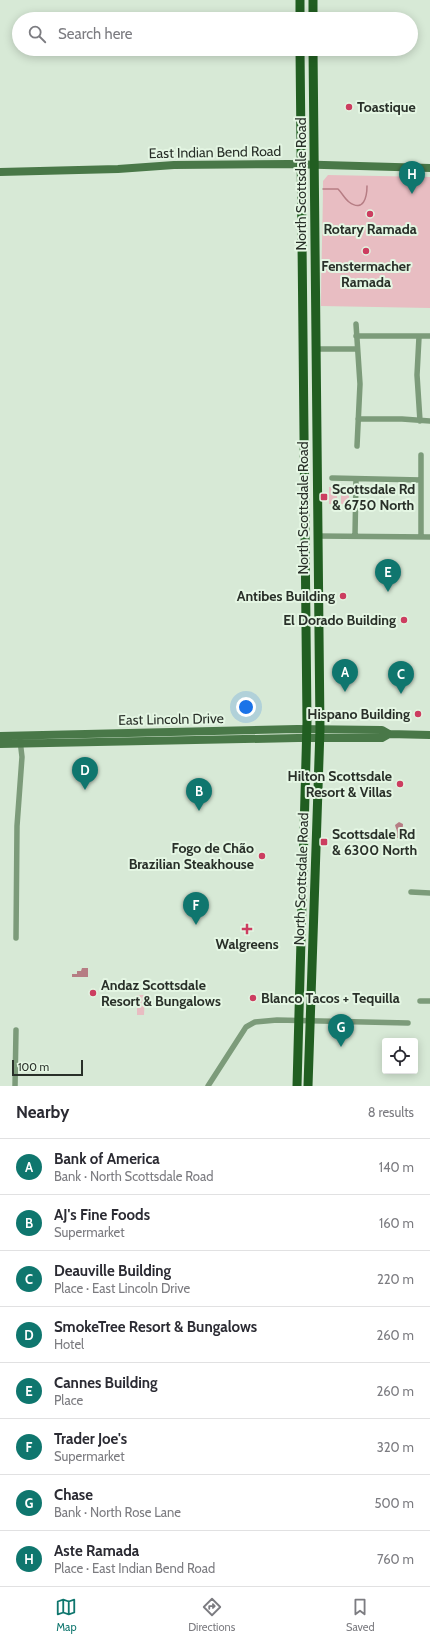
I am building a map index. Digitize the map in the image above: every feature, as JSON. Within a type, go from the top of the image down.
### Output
[{"type":"main road","points":[[300,0],[300,12]]},
{"type":"main road","points":[[313,0],[313,12]]},
{"type":"main road","name":"North Scottsdale Road","points":[[297,1086],[307,734],[300,56]]},
{"type":"main road","name":"North Scottsdale Road","points":[[308,1086],[320,734],[317,536],[314,56]]},
{"type":"main road","name":"East Indian Bend Road","points":[[0,172],[118,169],[174,165],[315,164],[430,168]]},
{"type":"main road","points":[[303,294],[308,312],[308,340],[316,349],[309,359],[309,385],[304,398]]},
{"type":"main road","points":[[305,485],[310,500],[310,527],[317,536],[312,543],[310,556],[305,567]]},
{"type":"main road","points":[[306,617],[318,617]]},
{"type":"main road","name":"East Lincoln Drive","points":[[0,744],[20,740],[307,734],[382,738],[389,734],[430,735]]},
{"type":"main road","name":"East Lincoln Drive","points":[[0,736],[20,740]]},
{"type":"street","points":[[356,324],[360,384],[357,446]]},
{"type":"street","points":[[356,336],[430,336]]},
{"type":"street","points":[[419,337],[417,375],[420,421]]},
{"type":"street","points":[[316,349],[357,349]]},
{"type":"street","points":[[358,419],[402,419],[430,421]]},
{"type":"street","points":[[421,455],[422,537]]},
{"type":"street","points":[[332,478],[421,480]]},
{"type":"street","points":[[355,536],[356,479]]},
{"type":"street","points":[[317,536],[430,537]]},
{"type":"street","points":[[16,938],[17,826],[22,757],[20,740]]},
{"type":"street","points":[[411,892],[430,893]]},
{"type":"street","points":[[420,1001],[430,1002]]},
{"type":"street","points":[[208,1086],[246,1027],[255,1022],[266,1020],[311,1020],[408,1023]]},
{"type":"street","points":[[15,1086],[16,1030]]},
{"type":"shaded area","points":[[328,175],[430,177],[430,308],[321,306],[323,181]]},
{"type":"shaded area","points":[[329,487],[337,487],[337,504],[329,504]]},
{"type":"shaded area","points":[[341,487],[349,487],[349,504],[341,504]]},
{"type":"shaded area","points":[[399,822],[403,824],[402,838],[400,839],[396,837],[397,832],[395,825]]},
{"type":"shaded area","points":[[82,968],[88,968],[88,977],[72,977],[72,974],[77,974],[77,971],[81,971]]},
{"type":"shaded area","points":[[137,995],[145,995],[144,1015],[137,1015]]},
{"type":"waterway","points":[[323,189],[338,189],[349,202],[358,206],[364,202],[367,186]]},
{"type":"place","name":"Toastique","points":[[349,107]]},
{"type":"place","name":"Aste Ramada","points":[[412,194]]},
{"type":"place","name":"Rotary Ramada","points":[[370,214]]},
{"type":"place","name":"Fenstermacher Ramada","points":[[366,251]]},
{"type":"place","name":"Scottsdale Rd & 6750 North","points":[[324,497]]},
{"type":"place","name":"Cannes Building","points":[[388,592]]},
{"type":"place","name":"Antibes Building","points":[[343,596]]},
{"type":"place","name":"El Dorado Building","points":[[404,620]]},
{"type":"place","name":"Bank of America","points":[[345,692]]},
{"type":"place","name":"Deauville Building","points":[[401,694]]},
{"type":"place","name":"Hispano Building","points":[[418,714]]},
{"type":"place","name":"Hilton Scottsdale Resort & Villas","points":[[400,784]]},
{"type":"place","name":"SmokeTree Resort & Bungalows","points":[[85,790]]},
{"type":"place","name":"AJ's Fine Foods","points":[[199,811]]},
{"type":"place","name":"Scottsdale Rd & 6300 North","points":[[324,842]]},
{"type":"place","name":"Fogo de Chão Brazilian Steakhouse","points":[[262,856]]},
{"type":"place","name":"Trader Joe's","points":[[196,925]]},
{"type":"place","name":"Walgreens","points":[[247,929]]},
{"type":"place","name":"Andaz Scottsdale Resort & Bungalows","points":[[93,993]]},
{"type":"place","name":"Blanco Tacos + Tequilla","points":[[253,998]]},
{"type":"place","name":"Chase","points":[[341,1047]]}]
